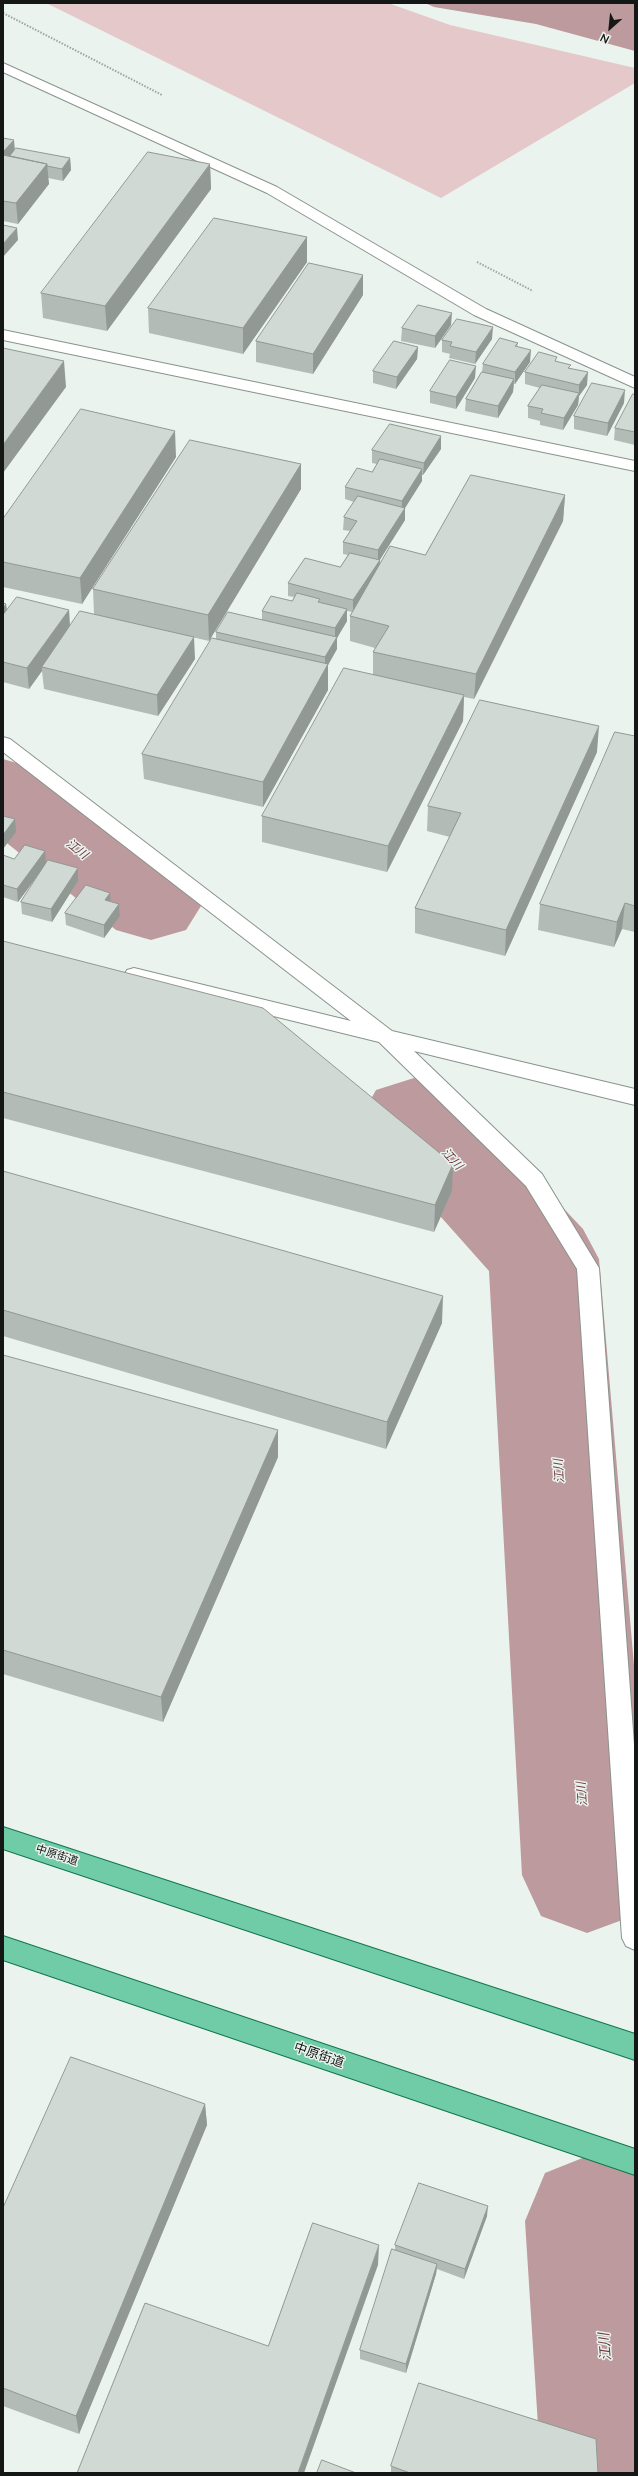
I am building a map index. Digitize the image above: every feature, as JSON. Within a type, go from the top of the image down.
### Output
[{"type":"main road","name":"中原街道","points":[[3,1838],[635,2046]]},
{"type":"main road","name":"中原街道","points":[[3,1948],[635,2162]]},
{"type":"street","points":[[3,67],[272,190],[480,312],[635,383]]},
{"type":"street","points":[[3,335],[635,466]]},
{"type":"street","points":[[3,743],[388,1038],[534,1180],[588,1268],[635,1938]]},
{"type":"street","points":[[118,971],[635,1097]]},
{"type":"shaded area","points":[[46,3],[388,3],[450,25],[635,68],[635,83],[441,198]]},
{"type":"shaded area","points":[[425,3],[635,3],[635,51],[536,24],[434,7]]},
{"type":"building","points":[[3,138],[14,140],[3,152]]},
{"type":"building","points":[[16,148],[70,158],[62,169],[47,166],[47,164],[10,156]]},
{"type":"building","points":[[148,152],[210,164],[105,306],[41,293]]},
{"type":"building","points":[[3,155],[47,164],[16,203],[3,201]]},
{"type":"building","points":[[214,218],[307,237],[243,328],[148,308]]},
{"type":"building","points":[[3,225],[17,228],[3,244]]},
{"type":"building","points":[[309,263],[363,275],[313,354],[256,341]]},
{"type":"building","points":[[418,305],[452,313],[435,336],[402,328]]},
{"type":"building","points":[[457,319],[493,327],[476,352],[450,346],[452,342],[442,340]]},
{"type":"building","points":[[500,338],[518,343],[515,346],[531,350],[515,372],[483,364]]},
{"type":"building","points":[[394,341],[418,347],[397,377],[373,371]]},
{"type":"building","points":[[3,348],[64,361],[3,445]]},
{"type":"building","points":[[539,352],[557,357],[555,361],[571,365],[568,368],[588,372],[579,385],[525,372]]},
{"type":"building","points":[[450,360],[476,366],[456,397],[430,391]]},
{"type":"building","points":[[482,372],[514,379],[498,406],[466,399]]},
{"type":"building","points":[[592,383],[625,390],[608,423],[574,416]]},
{"type":"building","points":[[542,385],[579,393],[564,418],[541,413],[543,409],[528,406]]},
{"type":"building","points":[[633,394],[635,395],[635,432],[615,428]]},
{"type":"building","points":[[81,409],[175,431],[80,578],[3,562],[3,519]]},
{"type":"building","points":[[390,424],[441,436],[424,463],[372,450]]},
{"type":"building","points":[[190,440],[301,464],[208,615],[93,589]]},
{"type":"building","points":[[380,459],[422,469],[402,501],[345,487],[357,468],[372,472]]},
{"type":"building","points":[[471,475],[565,495],[476,674],[373,652],[389,626],[350,616],[390,546],[425,555]]},
{"type":"building","points":[[358,496],[405,508],[378,550],[343,542],[357,521],[344,517]]},
{"type":"building","points":[[350,553],[380,560],[353,600],[288,583],[305,558],[340,567]]},
{"type":"building","points":[[297,593],[320,599],[318,602],[347,609],[335,628],[262,611],[271,596],[292,601]]},
{"type":"building","points":[[17,597],[69,610],[27,668],[3,662],[3,615]]},
{"type":"building","points":[[80,611],[194,637],[157,695],[42,667]]},
{"type":"building","points":[[228,612],[337,637],[325,657],[216,632]]},
{"type":"building","points":[[212,638],[328,664],[263,782],[142,754]]},
{"type":"building","points":[[344,668],[464,695],[388,846],[262,816]]},
{"type":"building","points":[[480,700],[599,726],[506,930],[415,908],[461,813],[428,806]]},
{"type":"building","points":[[615,732],[635,736],[635,906],[625,903],[617,922],[540,904]]},
{"type":"building","points":[[3,816],[15,819],[3,835]]},
{"type":"building","points":[[25,845],[45,851],[17,889],[3,885],[3,855],[14,859]]},
{"type":"building","points":[[48,860],[78,868],[51,909],[21,902]]},
{"type":"building","points":[[86,885],[110,893],[105,900],[119,904],[104,925],[65,913]]},
{"type":"building","points":[[3,941],[263,1008],[453,1164],[435,1205],[3,1092]]},
{"type":"building","points":[[3,1171],[443,1296],[387,1422],[3,1310]]},
{"type":"building","points":[[3,1355],[278,1430],[161,1697],[3,1650]]},
{"type":"building","points":[[71,2057],[205,2104],[76,2416],[3,2388],[3,2208]]},
{"type":"building","points":[[419,2183],[488,2206],[465,2269],[395,2245]]},
{"type":"building","points":[[313,2223],[379,2245],[298,2473],[77,2473],[145,2303],[268,2346]]},
{"type":"building","points":[[392,2249],[437,2264],[406,2364],[360,2350]]},
{"type":"building","points":[[419,2383],[596,2439],[598,2473],[410,2473],[391,2466]]},
{"type":"building","points":[[322,2460],[356,2473],[317,2473]]},
{"type":"waterway","name":"江川","points":[[3,791],[151,906]]},
{"type":"waterway","name":"江川","points":[[414,1117],[544,1259],[587,1875]]},
{"type":"waterway","name":"江川","points":[[595,2221],[615,2473]]}]
